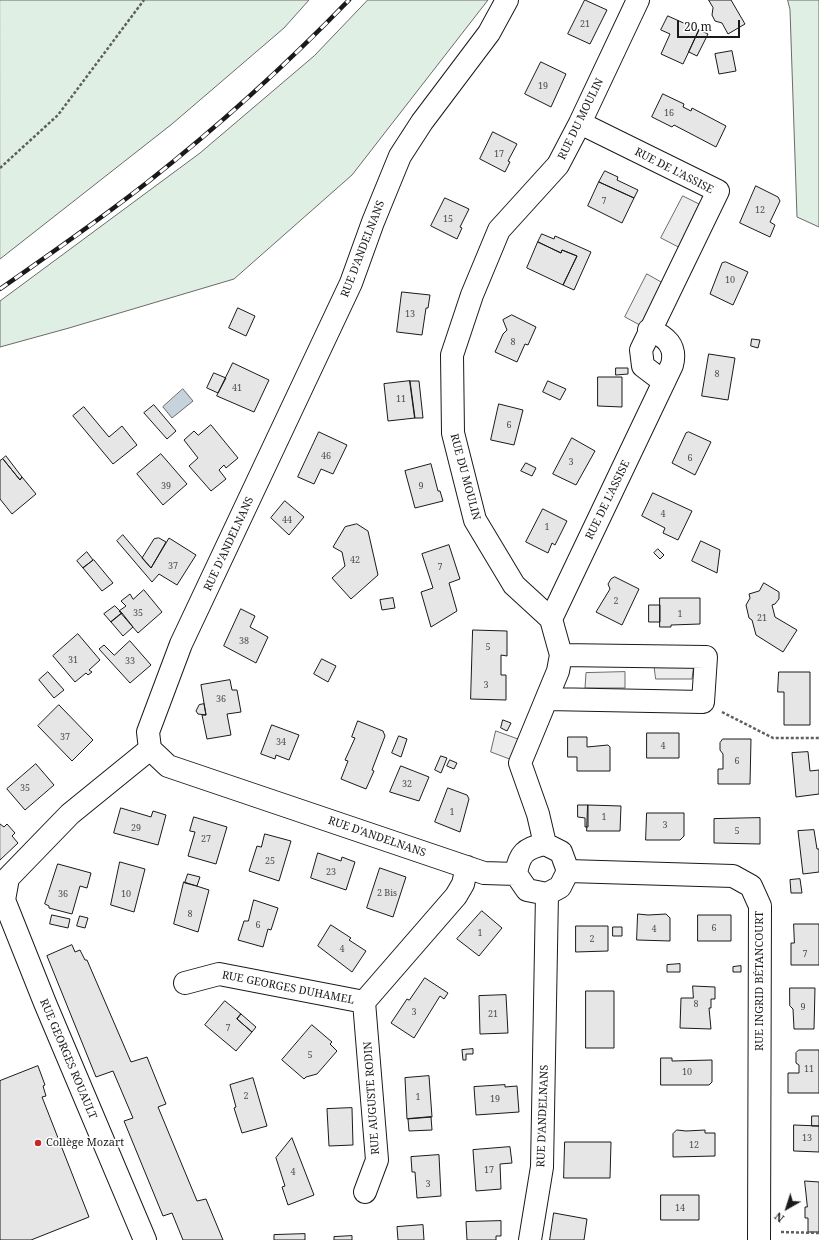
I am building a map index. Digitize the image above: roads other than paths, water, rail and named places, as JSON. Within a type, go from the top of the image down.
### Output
[{"type":"street","name":"RUE D'ANDELNANS","points":[[507,0],[489,33],[422,122],[400,156],[373,222],[351,283],[182,644],[148,732],[150,749],[168,766],[484,873],[516,874]]},
{"type":"street","name":"RUE DU MOULIN","points":[[551,619],[514,585],[475,520],[453,433],[452,355],[472,294],[499,230],[558,164],[580,123],[638,0]]},
{"type":"street","name":"RUE DE L'ASSISE","points":[[580,123],[718,191],[649,330],[641,350],[643,366],[664,382]]},
{"type":"street","name":"RUE DE L'ASSISE","points":[[551,619],[664,382],[674,355],[671,345],[664,338],[649,330]]},
{"type":"street","points":[[545,844],[538,814],[520,763],[558,670],[561,655],[551,619]]},
{"type":"street","points":[[547,699],[704,702],[706,657],[561,655]]},
{"type":"street","points":[[2,900],[8,878],[59,825],[70,814],[150,749]]},
{"type":"street","points":[[545,844],[561,852],[568,871],[560,887],[547,894],[527,890],[516,874],[518,860],[529,847],[545,844]]},
{"type":"street","name":"RUE GEORGES DUHAMEL","points":[[186,983],[219,974],[364,1002],[456,896],[463,884],[467,867]]},
{"type":"street","name":"RUE INGRID BÉTANCOURT","points":[[568,871],[733,876],[751,886],[760,906],[760,1236]]},
{"type":"street","name":"RUE D'ANDELNANS","points":[[530,1240],[542,1167],[547,894]]},
{"type":"street","name":"RUE GEORGES ROUAULT","points":[[2,900],[44,1003],[145,1240]]},
{"type":"street","name":"RUE AUGUSTE RODIN","points":[[364,1002],[377,1160],[365,1192]]},
{"type":"railway","points":[[0,289],[112,209],[175,160],[252,94],[349,0]]},
{"type":"place","name":"Collège Mozart","points":[[38,1143]]}]
